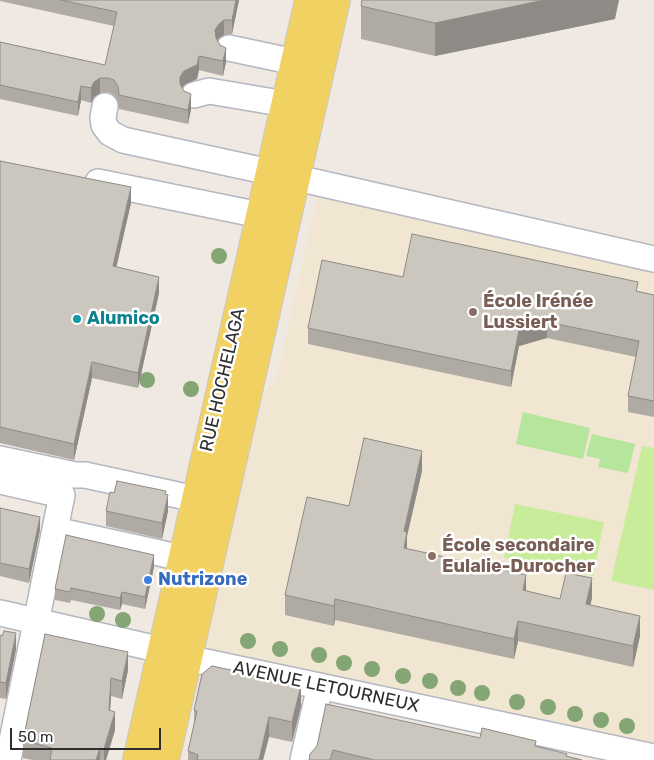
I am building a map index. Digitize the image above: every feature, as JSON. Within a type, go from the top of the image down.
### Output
[{"type":"main road","name":"RUE HOCHELAGA","points":[[137,760],[174,654],[283,175],[305,60],[309,0]]},
{"type":"main road","name":"RUE HOCHELAGA","points":[[165,760],[182,558],[260,215],[283,175],[286,104],[305,60],[336,0]]},
{"type":"street","points":[[229,48],[305,60]]},
{"type":"street","points":[[200,88],[286,104]]},
{"type":"street","points":[[105,106],[104,125],[118,139],[654,259]]},
{"type":"street","points":[[77,178],[260,215]]},
{"type":"street","points":[[0,459],[65,484]]},
{"type":"street","points":[[6,751],[65,484],[75,475],[86,475],[196,499]]},
{"type":"street","points":[[0,481],[65,484]]},
{"type":"street","points":[[55,530],[182,558]]},
{"type":"street","name":"AVENUE LETOURNEUX","points":[[0,613],[174,654],[654,757]]},
{"type":"street","points":[[303,760],[320,686]]},
{"type":"shaded area","name":"École secondaire Eulalie-Durocher","points":[[322,177],[654,248],[654,757],[187,658],[242,419],[277,376]]},
{"type":"green space","points":[[523,412],[590,428],[583,459],[516,444]]},
{"type":"green space","points":[[592,434],[635,444],[628,473],[598,467],[600,459],[586,456]]},
{"type":"green space","points":[[642,446],[654,448],[654,590],[611,581]]},
{"type":"green space","points":[[515,504],[604,522],[593,576],[504,558]]},
{"type":"building","points":[[61,0],[236,0],[232,20],[224,20],[215,30],[216,38],[220,45],[226,48],[223,61],[199,56],[197,65],[184,71],[180,77],[180,84],[184,91],[191,94],[188,110],[119,95],[118,86],[114,80],[108,78],[100,78],[94,82],[91,88],[81,86],[78,102],[0,85],[0,42],[105,65],[117,12]]},
{"type":"building","points":[[362,0],[544,0],[435,23],[361,6]]},
{"type":"building","name":"Alumico","points":[[0,161],[131,187],[113,266],[159,277],[138,373],[92,362],[74,444],[0,427]]},
{"type":"building","points":[[412,234],[638,282],[636,291],[654,295],[654,401],[628,396],[639,341],[547,322],[519,330],[511,371],[308,328],[322,260],[403,277]]},
{"type":"building","points":[[364,438],[422,451],[404,531],[407,532],[404,548],[526,575],[523,590],[560,599],[566,573],[592,578],[586,604],[640,616],[633,646],[518,621],[514,639],[335,599],[334,606],[285,595],[307,497],[349,506]]},
{"type":"building","points":[[117,481],[166,491],[165,494],[168,495],[162,523],[106,511],[110,492],[114,493]]},
{"type":"building","points":[[0,508],[40,517],[29,569],[0,563]]},
{"type":"building","points":[[66,535],[154,555],[145,597],[122,592],[120,598],[71,588],[70,592],[55,589]]},
{"type":"building","points":[[4,631],[16,633],[6,683],[0,682],[0,635],[2,636]]},
{"type":"building","points":[[45,634],[128,652],[122,681],[111,678],[109,710],[115,712],[104,749],[100,748],[96,760],[50,760],[52,748],[23,740]]},
{"type":"building","points":[[212,666],[301,685],[292,722],[269,717],[259,760],[197,760],[198,755],[188,751],[197,711],[194,710],[202,674]]},
{"type":"building","points":[[326,704],[480,738],[482,728],[536,741],[535,746],[582,760],[374,760],[333,750],[330,760],[309,760],[310,754],[317,746]]},
{"type":"place","name":"École Irénée Lussiert","points":[[473,312]]},
{"type":"place","name":"Alumico","points":[[77,319]]},
{"type":"place","name":"École secondaire Eulalie-Durocher","points":[[432,556]]},
{"type":"place","name":"Nutrizone","points":[[148,580]]}]
